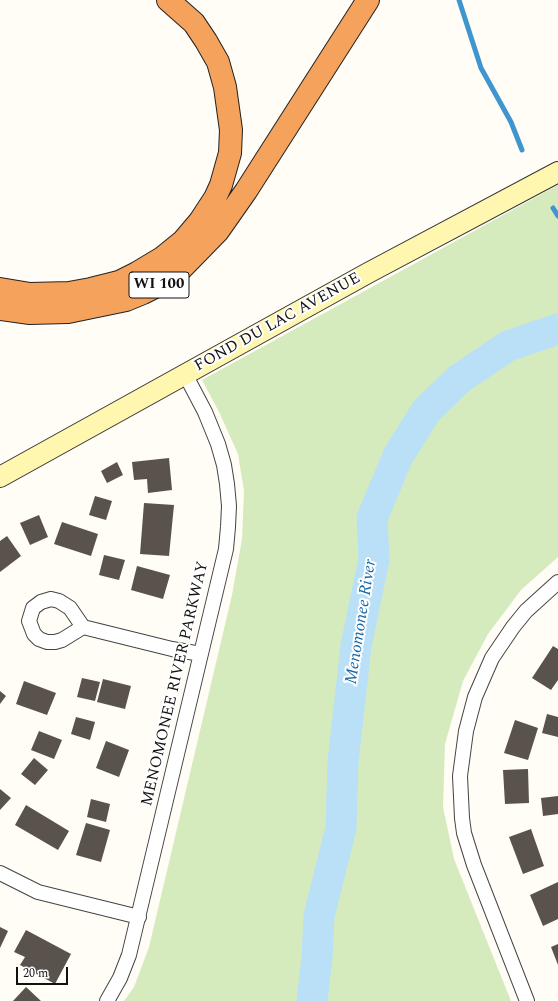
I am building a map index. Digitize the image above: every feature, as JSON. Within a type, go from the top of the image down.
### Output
[{"type":"highway","points":[[0,289],[30,294],[69,293],[119,282],[162,258],[183,241],[200,221],[215,198],[221,184],[230,153],[231,130],[225,87],[218,62],[206,41],[194,23],[168,0]]},
{"type":"highway","name":"WI 100","points":[[0,309],[30,313],[68,312],[126,300],[148,291],[165,282],[177,273],[218,231],[246,191],[368,0]]},
{"type":"street","name":"FOND DU LAC AVENUE","points":[[0,477],[368,273],[558,172]]},
{"type":"street","name":"MENOMONEE RIVER PARKWAY","points":[[107,1001],[120,978],[129,955],[139,917],[226,548],[229,506],[224,464],[218,444],[205,412],[185,374]]},
{"type":"street","points":[[527,1001],[474,865],[464,833],[460,776],[466,731],[475,697],[492,658],[526,611],[558,582]]},
{"type":"street","points":[[83,627],[172,649],[201,654]]},
{"type":"street","points":[[0,873],[38,892],[139,917]]},
{"type":"green space","points":[[558,185],[558,557],[521,590],[488,634],[463,681],[445,744],[443,807],[454,859],[511,1001],[124,1001],[134,987],[149,947],[232,595],[242,539],[244,491],[238,454],[220,414],[202,380]]},
{"type":"building","points":[[169,458],[172,490],[148,493],[147,479],[134,480],[132,462]]},
{"type":"building","points":[[117,462],[123,475],[107,483],[101,471]]},
{"type":"building","points":[[95,496],[112,501],[106,520],[89,515]]},
{"type":"building","points":[[144,503],[174,505],[169,556],[140,554]]},
{"type":"building","points":[[39,515],[48,537],[30,545],[20,523]]},
{"type":"building","points":[[62,522],[98,534],[91,556],[54,544]]},
{"type":"building","points":[[7,536],[21,556],[0,572],[0,541]]},
{"type":"building","points":[[104,555],[125,560],[119,580],[99,575]]},
{"type":"building","points":[[137,566],[170,575],[163,599],[131,590]]},
{"type":"building","points":[[553,646],[558,649],[558,680],[551,690],[532,678]]},
{"type":"building","points":[[82,678],[100,682],[95,701],[77,697]]},
{"type":"building","points":[[103,679],[131,686],[125,709],[97,702]]},
{"type":"building","points":[[24,681],[56,693],[47,715],[16,704]]},
{"type":"building","points":[[0,691],[6,696],[0,704]]},
{"type":"building","points":[[547,714],[558,717],[558,737],[542,733]]},
{"type":"building","points":[[76,717],[95,722],[90,740],[71,734]]},
{"type":"building","points":[[515,720],[538,728],[528,760],[504,753]]},
{"type":"building","points":[[39,731],[62,740],[54,759],[31,750]]},
{"type":"building","points":[[106,741],[129,750],[119,777],[96,768]]},
{"type":"building","points":[[34,758],[48,770],[35,785],[21,774]]},
{"type":"building","points":[[528,769],[529,803],[505,804],[503,770]]},
{"type":"building","points":[[0,789],[11,798],[0,810]]},
{"type":"building","points":[[558,796],[558,814],[543,816],[541,798]]},
{"type":"building","points":[[91,799],[110,804],[106,822],[87,817]]},
{"type":"building","points":[[26,805],[69,831],[58,850],[15,825]]},
{"type":"building","points":[[86,823],[110,830],[101,862],[76,855]]},
{"type":"building","points":[[531,829],[544,866],[523,874],[509,837]]},
{"type":"building","points":[[558,882],[558,919],[543,926],[530,895]]},
{"type":"building","points":[[0,927],[8,931],[0,948]]},
{"type":"building","points":[[26,930],[71,954],[55,984],[20,965],[25,957],[14,952]]},
{"type":"building","points":[[558,944],[558,965],[551,947]]},
{"type":"building","points":[[26,987],[41,1001],[13,1001]]},
{"type":"waterway","points":[[459,0],[481,68],[511,122],[522,150]]},
{"type":"waterway","points":[[553,208],[558,216]]},
{"type":"waterway","name":"Menomonee River","points":[[312,1001],[317,958],[319,916],[341,828],[343,762],[356,646],[374,559],[372,518],[398,456],[426,411],[459,379],[508,346],[558,329]]}]
